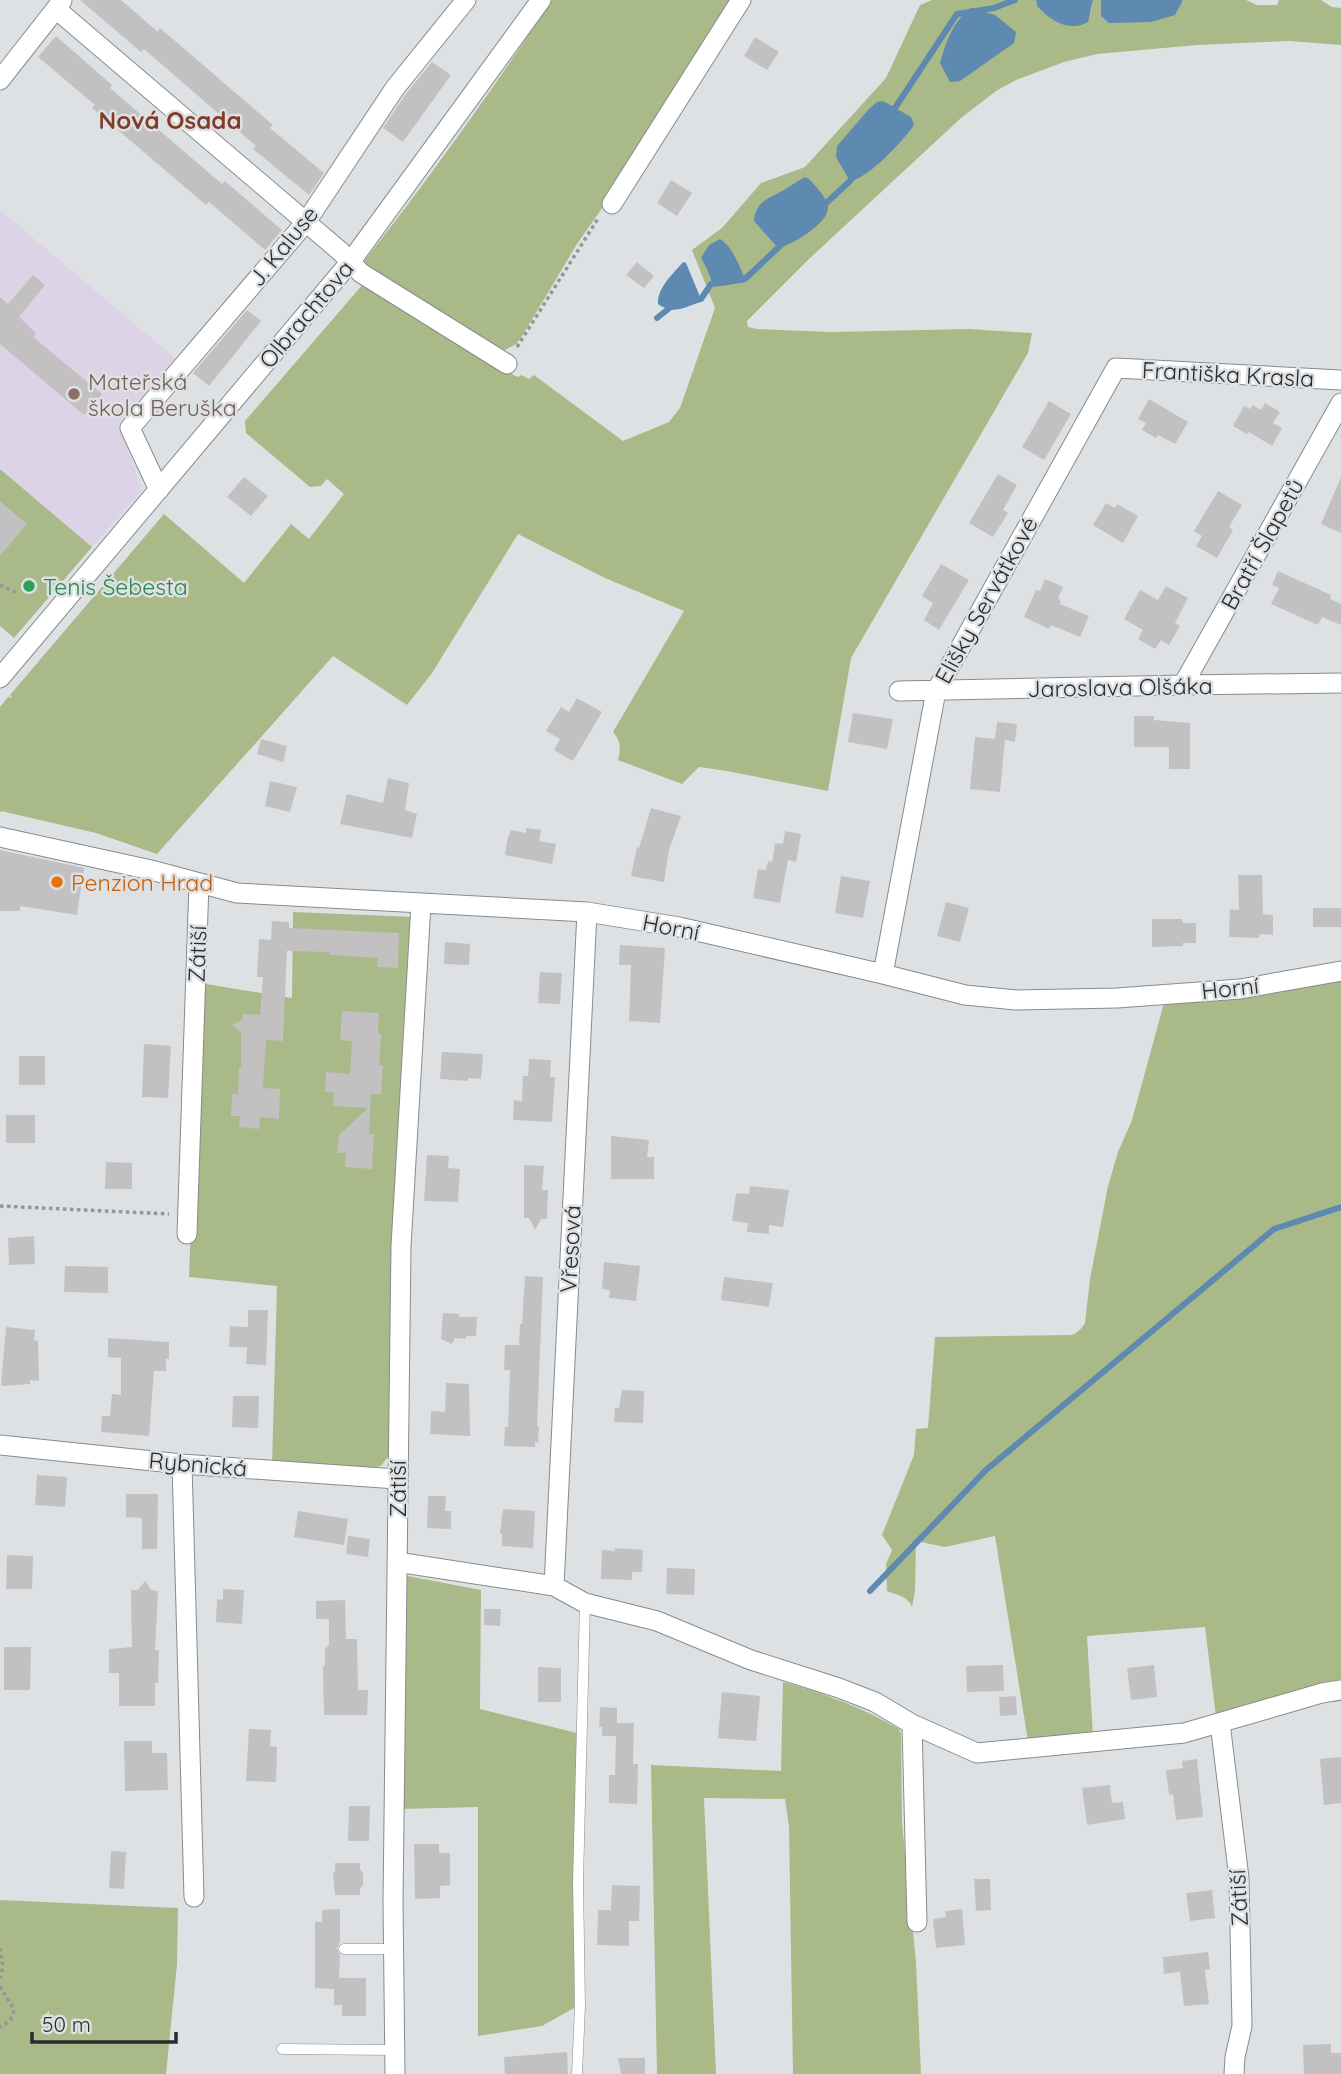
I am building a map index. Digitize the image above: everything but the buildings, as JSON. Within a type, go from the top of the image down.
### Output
[{"type":"street","name":"J. Kaluse","points":[[159,490],[130,428],[306,222],[395,88],[466,0]]},
{"type":"street","name":"Olbrachtova","points":[[0,678],[351,261],[541,0]]},
{"type":"street","points":[[612,204],[741,0]]},
{"type":"street","points":[[0,80],[59,5],[351,261],[361,273],[507,364]]},
{"type":"street","name":"Františka Krasla","points":[[1115,368],[1341,380]]},
{"type":"street","name":"Elišky Servátkové","points":[[883,974],[936,691],[1115,368]]},
{"type":"street","name":"Bratří Šlapetů","points":[[1183,685],[1341,403]]},
{"type":"street","name":"Jaroslava Olšáka","points":[[899,691],[1341,683]]},
{"type":"street","name":"Horní","points":[[0,837],[151,870],[237,893],[587,912],[679,927],[965,995],[1016,1000],[1117,998],[1240,989],[1341,971]]},
{"type":"street","name":"Zátiší","points":[[187,1234],[199,883]]},
{"type":"street","name":"Zátiší","points":[[395,2074],[393,1949],[401,1246],[421,904]]},
{"type":"street","name":"Vřesová","points":[[554,1586],[587,912]]},
{"type":"street","name":"Rybnická","points":[[0,1445],[182,1464],[397,1479]]},
{"type":"street","points":[[182,1464],[194,1897]]},
{"type":"street","points":[[397,1562],[554,1586],[585,1603],[657,1621],[751,1660],[839,1688],[977,1753],[1184,1733],[1322,1693],[1341,1690]]},
{"type":"street","name":"Zátiší","points":[[1220,1723],[1239,1878],[1242,2026],[1234,2074]]},
{"type":"street","points":[[912,1724],[917,1922]]},
{"type":"lane","points":[[577,2074],[585,1603]]},
{"type":"lane","points":[[344,1949],[393,1949]]},
{"type":"lane","points":[[282,2049],[394,2050]]},
{"type":"path","points":[[507,364],[601,214],[612,204]]},
{"type":"path","points":[[0,585],[17,593]]},
{"type":"path","points":[[0,1206],[187,1214]]},
{"type":"path","points":[[0,1948],[3,1967],[0,1978]]},
{"type":"path","points":[[0,1986],[14,2008],[13,2017],[0,2027]]},
{"type":"shaded area","name":"Mateřská škola Beruška","points":[[0,210],[176,359],[121,429],[142,490],[92,547],[0,469]]},
{"type":"green space","points":[[552,0],[736,0],[617,187],[577,244],[522,336],[516,344],[501,352],[365,269],[365,260],[461,132]]},
{"type":"green space","points":[[932,0],[1036,0],[1037,6],[1091,12],[1093,0],[1101,0],[1101,16],[1183,0],[1246,0],[1257,5],[1277,5],[1279,0],[1321,0],[1332,7],[1341,8],[1341,45],[1290,41],[1197,45],[1097,54],[1064,62],[1016,80],[996,91],[961,118],[810,258],[747,321],[748,327],[757,329],[831,332],[968,329],[1032,333],[1028,353],[851,658],[828,791],[699,767],[682,784],[618,760],[620,745],[613,732],[684,611],[605,578],[518,534],[432,673],[407,705],[333,656],[157,854],[96,833],[1,811],[0,813],[0,707],[8,697],[12,698],[10,695],[164,514],[244,583],[291,524],[309,539],[344,494],[327,479],[321,486],[310,487],[246,433],[245,421],[364,283],[500,369],[529,379],[534,375],[623,441],[669,422],[680,408],[715,308],[692,250],[722,228],[761,183],[805,167],[886,78],[920,5]]},
{"type":"green space","name":"Tenis Šebesta","points":[[0,469],[92,547],[14,638],[0,626]]},
{"type":"green space","points":[[293,912],[415,917],[390,1454],[381,1466],[359,1470],[272,1466],[277,1286],[189,1277],[200,983],[292,998]]},
{"type":"green space","points":[[1341,981],[1341,1701],[1302,1704],[1217,1725],[1205,1627],[1087,1636],[1093,1736],[1028,1741],[995,1536],[945,1547],[916,1541],[912,1607],[905,1598],[887,1591],[886,1564],[892,1550],[882,1535],[914,1455],[916,1429],[928,1428],[935,1337],[1071,1335],[1084,1325],[1108,1186],[1118,1152],[1132,1120],[1164,1003],[1282,991]]},
{"type":"green space","points":[[402,1575],[481,1590],[480,1709],[577,1733],[574,2008],[542,2026],[478,2036],[478,1807],[401,1809]]},
{"type":"green space","points":[[783,1682],[857,1708],[899,1729],[901,1734],[902,1823],[916,1962],[921,2074],[793,2074],[789,1827],[785,1799],[704,1798],[716,2074],[657,2074],[651,1765],[781,1771]]},
{"type":"green space","points":[[0,1900],[178,1908],[177,1964],[166,2074],[0,2074]]},
{"type":"water","points":[[1036,0],[1093,0],[1088,22],[1074,26],[1060,23],[1048,16],[1037,6]]},
{"type":"water","points":[[1101,0],[1183,0],[1175,15],[1151,22],[1109,23],[1101,16]]},
{"type":"water","points":[[971,8],[995,15],[1016,32],[1014,43],[960,81],[950,82],[940,63],[955,26]]},
{"type":"water","points":[[883,101],[911,117],[914,125],[876,166],[858,179],[850,181],[836,157],[837,146],[869,109],[877,102]]},
{"type":"water","points":[[805,177],[825,199],[827,213],[809,232],[778,248],[754,221],[757,209],[764,201]]},
{"type":"water","points":[[720,239],[735,257],[744,282],[717,286],[712,281],[701,258],[709,245]]},
{"type":"water","points":[[683,262],[686,263],[701,299],[700,302],[679,309],[669,309],[658,304],[658,298],[666,282]]},
{"type":"waterway","points":[[891,114],[957,14],[994,8],[1015,0]]},
{"type":"waterway","points":[[823,206],[855,174]]},
{"type":"waterway","points":[[740,280],[745,279],[782,244]]},
{"type":"waterway","points":[[695,300],[701,299],[711,284],[719,283]]},
{"type":"waterway","points":[[657,318],[672,306]]},
{"type":"waterway","points":[[870,1591],[986,1470],[1274,1229],[1341,1207]]},
{"type":"place","name":"Mateřská škola Beruška","points":[[74,394]]},
{"type":"place","name":"Tenis Šebesta","points":[[29,586]]},
{"type":"place","name":"Penzion Hrad","points":[[57,882]]},
{"type":"district","name":"Nová Osada","points":[[170,120]]}]
